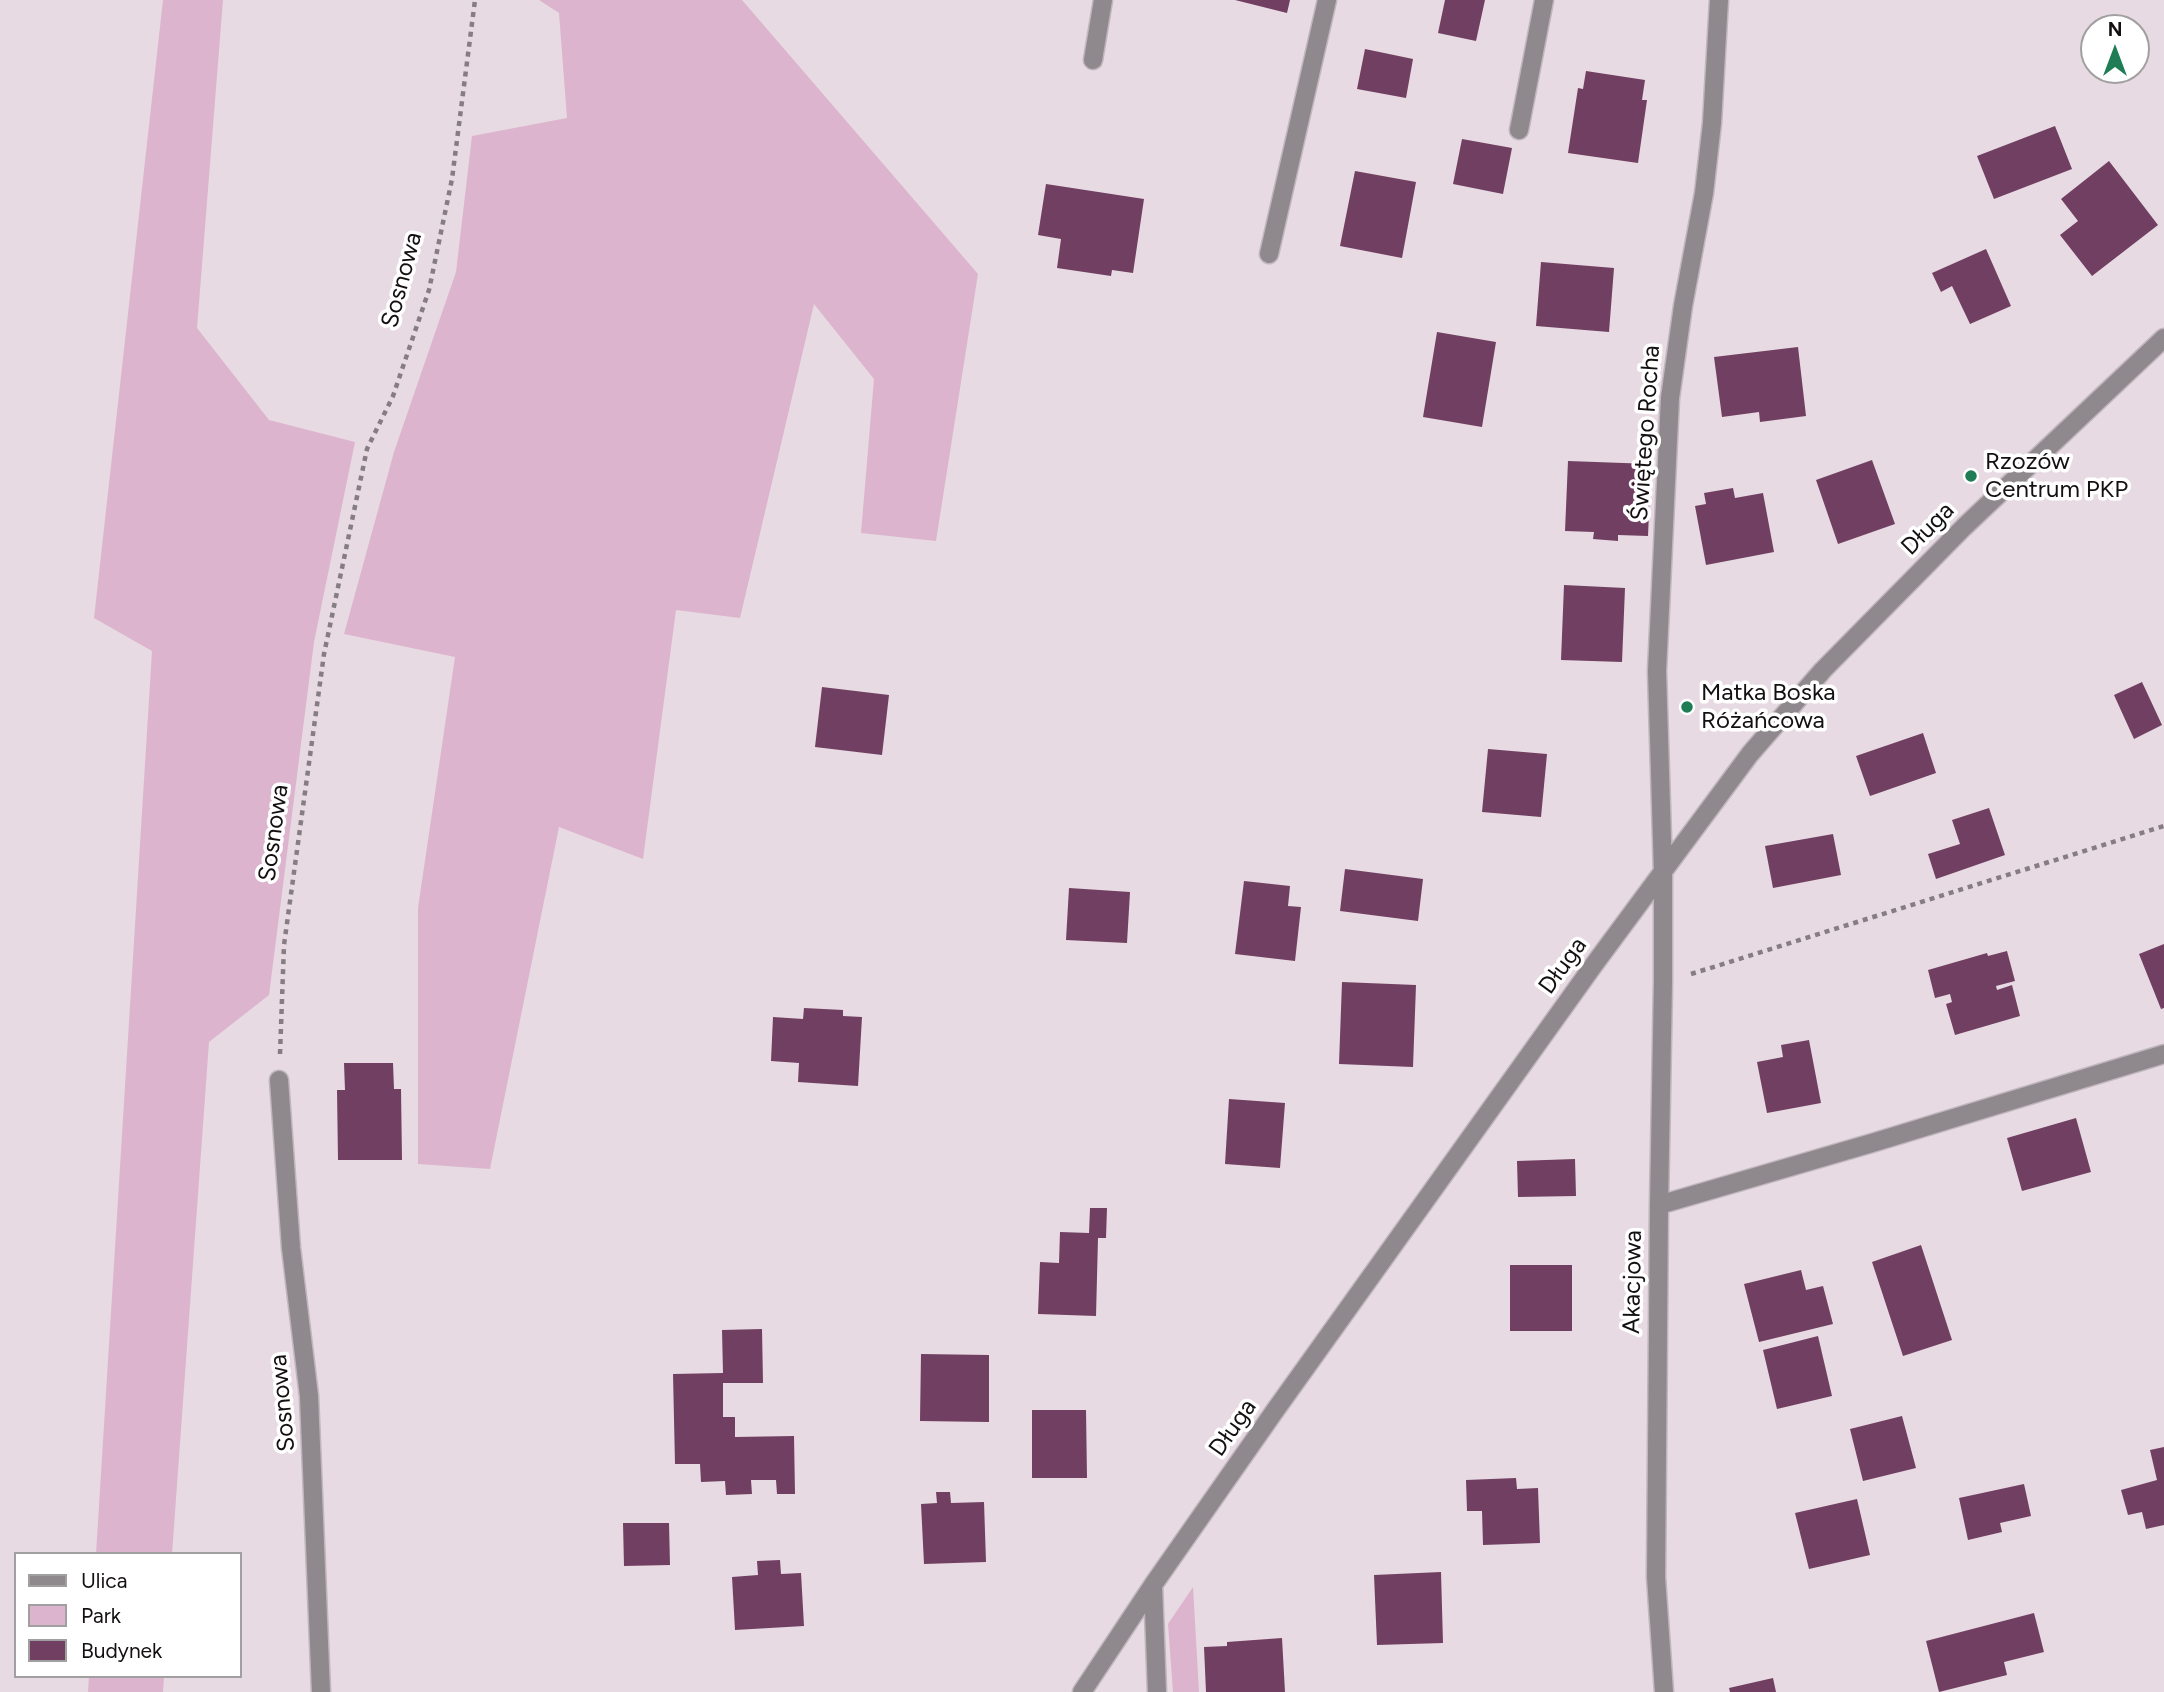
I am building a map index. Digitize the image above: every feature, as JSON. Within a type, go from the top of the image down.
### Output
[{"type":"street","points":[[1093,60],[1103,0]]},
{"type":"street","points":[[1269,254],[1326,0]]},
{"type":"street","points":[[1519,130],[1544,0]]},
{"type":"street","name":"Świętego Rocha","points":[[1663,873],[1657,671],[1670,398],[1683,306],[1704,193],[1712,123],[1718,0]]},
{"type":"street","name":"Długa","points":[[1082,1692],[1273,1412],[1593,966],[1749,754],[1823,670],[1964,527],[2164,338]]},
{"type":"street","name":"Akacjowa","points":[[1663,873],[1656,1577],[1664,1692]]},
{"type":"street","points":[[1659,1205],[2164,1054]]},
{"type":"street","name":"Sosnowa","points":[[279,1080],[291,1248],[309,1396],[321,1692]]},
{"type":"street","points":[[1153,1585],[1157,1692]]},
{"type":"path","name":"Sosnowa","points":[[279,1080],[284,945],[324,654],[367,449],[393,396],[429,290],[452,180],[475,0]]},
{"type":"path","points":[[1663,982],[2164,825]]},
{"type":"green space","points":[[163,0],[223,0],[197,328],[269,420],[355,442],[314,642],[269,995],[209,1042],[172,1552],[96,1552],[152,651],[94,618]]},
{"type":"green space","points":[[539,0],[742,0],[978,274],[936,541],[861,533],[874,379],[814,304],[740,618],[676,610],[643,859],[559,827],[490,1169],[418,1164],[418,908],[455,657],[344,634],[394,452],[456,272],[472,136],[567,118],[559,13]]},
{"type":"green space","points":[[1193,1587],[1199,1692],[1173,1692],[1168,1624]]},
{"type":"green space","points":[[89,1678],[164,1678],[163,1692],[88,1692]]},
{"type":"building","points":[[1235,0],[1290,0],[1287,13]]},
{"type":"building","points":[[1445,0],[1485,0],[1476,41],[1438,33]]},
{"type":"building","points":[[1365,49],[1413,59],[1406,98],[1357,89]]},
{"type":"building","points":[[1586,71],[1645,80],[1642,100],[1647,100],[1638,163],[1568,153],[1578,88],[1583,89]]},
{"type":"building","points":[[2055,126],[2072,169],[1994,199],[1977,156]]},
{"type":"building","points":[[1462,139],[1512,148],[1503,194],[1453,184]]},
{"type":"building","points":[[2109,161],[2158,225],[2092,276],[2060,235],[2078,221],[2061,199]]},
{"type":"building","points":[[1355,171],[1416,182],[1402,258],[1340,246]]},
{"type":"building","points":[[1046,184],[1144,199],[1133,273],[1112,270],[1111,276],[1057,268],[1061,239],[1038,235]]},
{"type":"building","points":[[1986,249],[2011,306],[1970,324],[1952,286],[1941,292],[1932,273]]},
{"type":"building","points":[[1541,262],[1614,268],[1609,332],[1536,326]]},
{"type":"building","points":[[1437,332],[1496,342],[1482,427],[1423,417]]},
{"type":"building","points":[[1798,347],[1806,416],[1760,422],[1759,412],[1722,417],[1714,357]]},
{"type":"building","points":[[1872,460],[1895,524],[1838,544],[1816,480]]},
{"type":"building","points":[[1568,461],[1651,464],[1648,536],[1618,535],[1618,541],[1593,539],[1594,532],[1565,531]]},
{"type":"building","points":[[1733,488],[1735,498],[1763,493],[1774,552],[1706,565],[1695,506],[1706,504],[1704,493]]},
{"type":"building","points":[[1564,585],[1625,588],[1622,662],[1561,660]]},
{"type":"building","points":[[2142,682],[2162,725],[2134,739],[2114,695]]},
{"type":"building","points":[[822,687],[889,695],[882,755],[815,747]]},
{"type":"building","points":[[1923,733],[1936,773],[1870,796],[1856,756]]},
{"type":"building","points":[[1488,749],[1547,754],[1541,817],[1482,812]]},
{"type":"building","points":[[1989,808],[2005,855],[1936,879],[1928,854],[1960,844],[1952,820]]},
{"type":"building","points":[[1833,834],[1841,875],[1773,888],[1765,846]]},
{"type":"building","points":[[1345,869],[1423,879],[1418,921],[1340,911]]},
{"type":"building","points":[[1244,881],[1290,886],[1288,906],[1301,907],[1295,961],[1235,954]]},
{"type":"building","points":[[1069,888],[1130,892],[1127,943],[1066,940]]},
{"type":"building","points":[[2164,944],[2164,1008],[2161,1009],[2139,954]]},
{"type":"building","points":[[2007,951],[2015,981],[1996,986],[1997,990],[2012,985],[2020,1016],[1955,1035],[1946,1004],[1952,1002],[1950,994],[1935,998],[1928,970],[1987,953],[1988,956]]},
{"type":"building","points":[[1342,982],[1416,985],[1413,1067],[1339,1064]]},
{"type":"building","points":[[804,1008],[843,1010],[843,1016],[862,1017],[858,1086],[798,1082],[799,1063],[771,1061],[773,1017],[803,1019]]},
{"type":"building","points":[[1809,1040],[1821,1103],[1767,1113],[1757,1062],[1783,1057],[1781,1045]]},
{"type":"building","points":[[344,1063],[393,1063],[394,1089],[401,1089],[402,1160],[338,1160],[337,1090],[345,1090]]},
{"type":"building","points":[[1229,1099],[1285,1103],[1280,1168],[1225,1164]]},
{"type":"building","points":[[2076,1118],[2091,1172],[2022,1191],[2007,1138]]},
{"type":"building","points":[[1575,1159],[1576,1196],[1518,1197],[1517,1161]]},
{"type":"building","points":[[1090,1208],[1107,1208],[1106,1238],[1098,1238],[1096,1316],[1038,1314],[1040,1262],[1059,1263],[1060,1232],[1089,1233]]},
{"type":"building","points":[[1921,1245],[1952,1340],[1903,1356],[1872,1262]]},
{"type":"building","points":[[1510,1265],[1572,1265],[1572,1331],[1510,1331]]},
{"type":"building","points":[[1801,1270],[1806,1290],[1823,1286],[1833,1324],[1759,1342],[1744,1284]]},
{"type":"building","points":[[762,1329],[763,1383],[723,1383],[723,1417],[735,1417],[735,1437],[794,1436],[795,1494],[777,1494],[776,1480],[751,1480],[752,1494],[726,1495],[725,1481],[701,1482],[700,1464],[675,1464],[673,1374],[723,1373],[722,1330]]},
{"type":"building","points":[[1818,1336],[1832,1396],[1777,1409],[1763,1350]]},
{"type":"building","points":[[921,1354],[989,1355],[989,1422],[920,1421]]},
{"type":"building","points":[[1032,1410],[1086,1410],[1087,1478],[1032,1478]]},
{"type":"building","points":[[1902,1416],[1916,1468],[1863,1481],[1850,1429]]},
{"type":"building","points":[[2164,1447],[2164,1525],[2146,1529],[2142,1512],[2128,1515],[2121,1490],[2157,1480],[2150,1450]]},
{"type":"building","points":[[1516,1478],[1517,1489],[1538,1488],[1540,1543],[1483,1545],[1482,1511],[1467,1511],[1466,1480]]},
{"type":"building","points":[[2024,1484],[2031,1516],[2000,1523],[2002,1532],[1968,1540],[1959,1498]]},
{"type":"building","points":[[936,1492],[950,1492],[951,1503],[984,1502],[986,1562],[924,1564],[921,1504],[937,1503]]},
{"type":"building","points":[[1857,1499],[1870,1555],[1809,1569],[1795,1513]]},
{"type":"building","points":[[623,1523],[669,1523],[670,1565],[624,1566]]},
{"type":"building","points":[[780,1560],[781,1574],[801,1573],[804,1626],[735,1630],[732,1577],[758,1575],[757,1561]]},
{"type":"building","points":[[1441,1572],[1443,1643],[1377,1645],[1374,1575]]},
{"type":"building","points":[[2034,1613],[2044,1652],[2004,1662],[2007,1675],[1939,1692],[1926,1641]]},
{"type":"building","points":[[1282,1638],[1285,1692],[1206,1692],[1204,1647],[1227,1646],[1227,1642]]},
{"type":"building","points":[[1773,1678],[1776,1692],[1730,1692],[1729,1688]]},
{"type":"place","name":"Rzozów Centrum PKP","points":[[1971,476]]},
{"type":"place","name":"Matka Boska Różańcowa","points":[[1687,707]]}]
